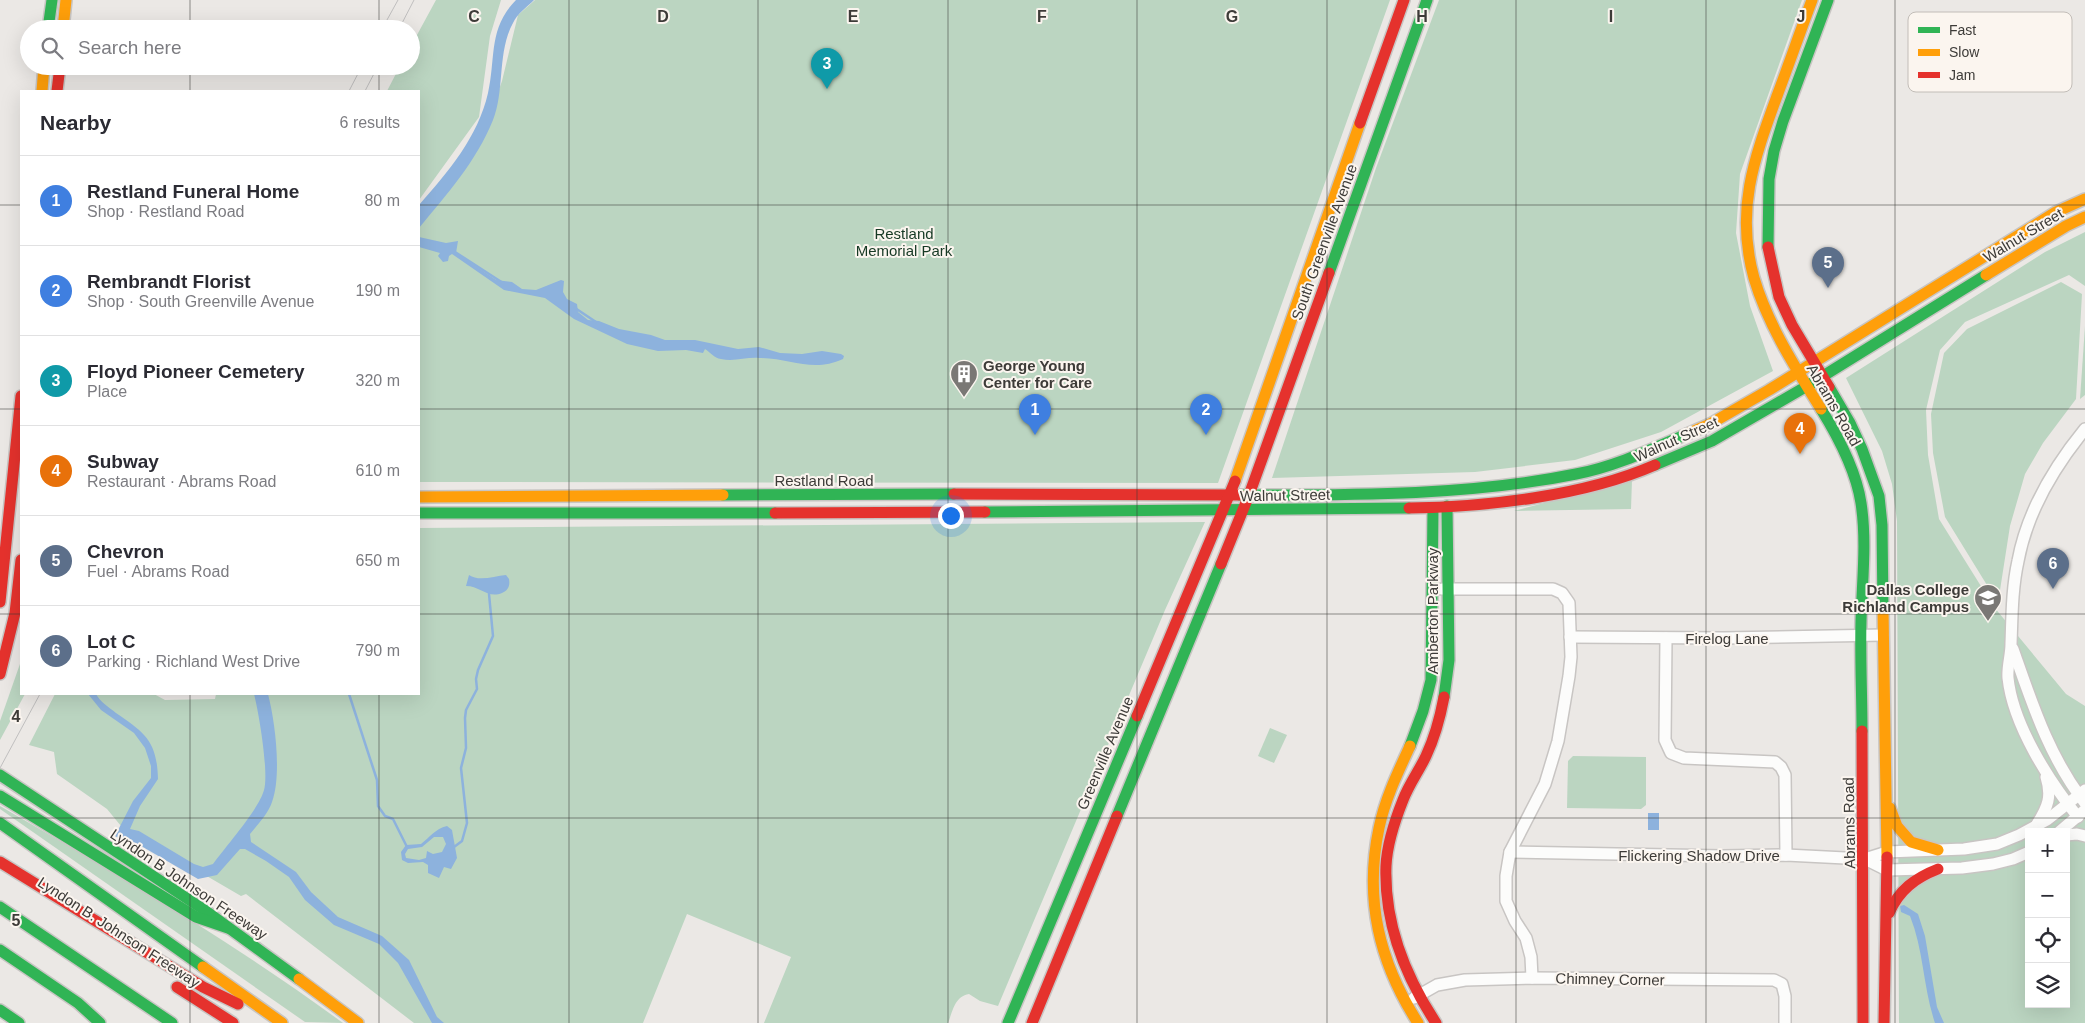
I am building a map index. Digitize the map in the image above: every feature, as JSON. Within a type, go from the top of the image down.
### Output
[{"type":"main road","points":[[49,20],[52,0]]},
{"type":"main road","points":[[64,20],[66,0]]},
{"type":"main road","name":"South Greenville Avenue","points":[[1229,495],[1404,0]]},
{"type":"main road","name":"South Greenville Avenue","points":[[1249,495],[1427,0]]},
{"type":"main road","name":"Abrams Road","points":[[1812,0],[1755,156],[1750,178],[1746,218],[1747,242],[1762,301],[1777,335],[1846,453],[1860,499],[1863,521],[1861,636],[1864,859],[1863,1023]]},
{"type":"main road","name":"Abrams Road","points":[[1828,0],[1783,121],[1769,179],[1768,253],[1779,297],[1821,377],[1850,423],[1862,449],[1879,496],[1882,525],[1887,852],[1884,1023]]},
{"type":"main road","points":[[42,90],[43,75]]},
{"type":"main road","points":[[57,90],[59,75]]},
{"type":"main road","points":[[1769,115],[1783,121]]},
{"type":"main road","name":"Walnut Street","points":[[1229,495],[1341,495],[1494,486],[1578,474],[1651,450],[1710,424],[1798,372],[2056,212],[2085,199]]},
{"type":"main road","name":"Walnut Street","points":[[1222,511],[1434,508],[1498,502],[1584,489],[1658,465],[1712,441],[1807,386],[2066,226],[2085,217]]},
{"type":"main road","points":[[1282,345],[1300,352]]},
{"type":"main road","points":[[0,602],[4,512],[11,498],[20,406]]},
{"type":"main road","points":[[1257,419],[1275,425]]},
{"type":"main road","points":[[1651,450],[1658,465]]},
{"type":"main road","name":"Restland Road","points":[[420,497],[1229,495]]},
{"type":"main road","name":"Greenville Avenue","points":[[1008,1023],[1229,495]]},
{"type":"main road","points":[[1032,1023],[1249,495]]},
{"type":"main road","name":"Amberton Parkway","points":[[1436,1023],[1418,996],[1394,940],[1386,866],[1398,815],[1404,798],[1427,755],[1443,704],[1449,660],[1447,506]]},
{"type":"main road","name":"Amberton Parkway","points":[[1418,1023],[1404,1005],[1395,988],[1379,932],[1375,913],[1372,861],[1380,821],[1414,738],[1428,696],[1431,680],[1434,508]]},
{"type":"main road","points":[[420,513],[1222,511]]},
{"type":"main road","points":[[4,512],[20,513]]},
{"type":"main road","points":[[0,674],[15,613],[20,569]]},
{"type":"main road","name":"Lyndon B Johnson Freeway","points":[[0,775],[199,913],[228,928],[358,1023]]},
{"type":"main road","points":[[1886,795],[1892,816],[1903,835],[1910,842],[1938,850]]},
{"type":"main road","points":[[0,796],[199,913]]},
{"type":"main road","points":[[1101,802],[1120,810]]},
{"type":"main road","points":[[0,823],[281,1023]]},
{"type":"main road","points":[[0,862],[13,876],[204,987],[281,1023]]},
{"type":"main road","points":[[1885,937],[1888,913],[1900,891],[1918,877],[1938,869]]},
{"type":"main road","name":"Lyndon B. Johnson Freeway","points":[[0,874],[13,876],[132,957]]},
{"type":"main road","points":[[0,907],[172,1023]]},
{"type":"main road","points":[[0,950],[78,1003],[100,1023]]},
{"type":"main road","name":"Lyndon B. Johnson Freeway","points":[[165,979],[233,1023]]},
{"type":"main road","points":[[49,997],[90,1023]]},
{"type":"main road","points":[[0,1010],[19,1023]]},
{"type":"street","points":[[2034,828],[2046,810],[2050,799],[2049,788],[2016,708],[2008,678],[2014,587],[2018,560],[2025,534],[2048,481],[2085,429]]},
{"type":"street","points":[[1432,589],[1557,590],[1569,603],[1569,676],[1558,741],[1545,784],[1510,852],[1506,876],[1506,901],[1515,921],[1526,938],[1531,957],[1532,978]]},
{"type":"street","name":"Firelog Lane","points":[[1570,637],[1666,638],[1883,635]]},
{"type":"street","points":[[1666,638],[1665,740],[1671,753],[1684,758],[1775,762],[1786,775],[1786,855]]},
{"type":"street","points":[[2011,644],[2030,699],[2052,750],[2083,796]]},
{"type":"street","points":[[2040,764],[2052,750]]},
{"type":"street","points":[[2040,764],[2068,804],[2081,813],[2064,828]]},
{"type":"street","name":"Flickering Shadow Drive","points":[[2034,828],[2068,804],[2083,796]]},
{"type":"street","name":"Flickering Shadow Drive","points":[[1510,852],[1723,856],[1786,855],[1864,859],[1887,852],[1982,847],[2025,832]]},
{"type":"street","points":[[2070,835],[2085,836]]},
{"type":"street","points":[[1864,859],[1887,870],[1938,869],[1978,867],[2012,859],[2025,854]]},
{"type":"street","name":"Chimney Corner","points":[[1404,1005],[1437,985],[1450,982],[1532,978],[1774,980],[1782,984],[1786,996],[1785,1023]]},
{"type":"green space","points":[[436,0],[501,0],[490,36],[479,117],[420,199],[420,90],[388,90],[395,75],[420,75],[420,29]]},
{"type":"green space","name":"Restland Memorial Park","points":[[535,0],[1390,0],[1218,483],[420,482],[420,222],[484,133],[502,81],[518,15]]},
{"type":"green space","points":[[1439,0],[1802,0],[1740,174],[1736,233],[1750,306],[1773,371],[1661,432],[1575,460],[1475,472],[1272,478],[1376,168]]},
{"type":"green space","name":"Dallas College Richland Campus","points":[[2085,232],[2085,286],[2069,275],[1965,322],[1940,350],[1926,410],[1928,455],[1939,519],[1994,607],[2066,694],[2085,706],[2085,1023],[1899,1023],[1897,521],[1892,484],[1882,451],[1846,378],[2045,252]]},
{"type":"green space","points":[[2061,282],[2082,294],[2076,399],[2043,443],[2025,474],[2010,526],[1998,603],[1945,517],[1933,453],[1931,414],[1944,353],[1967,329]]},
{"type":"green space","points":[[2085,326],[2085,395],[2080,399]]},
{"type":"green space","points":[[1632,480],[1631,509],[1514,511]]},
{"type":"green space","points":[[1205,522],[1165,610],[998,1006],[980,1001],[969,994],[957,1001],[948,1023],[764,1023],[791,957],[687,914],[643,1023],[414,1023],[246,894],[241,896],[121,826],[107,809],[57,774],[54,752],[29,745],[54,695],[156,695],[165,700],[215,699],[216,695],[420,695],[420,528]]},
{"type":"green space","points":[[20,664],[20,695],[24,695],[0,740],[0,721]]},
{"type":"green space","points":[[1270,728],[1287,735],[1274,763],[1258,756]]},
{"type":"green space","points":[[1573,756],[1646,757],[1646,805],[1641,809],[1567,808],[1568,761]]},
{"type":"green space","points":[[0,806],[131,883],[217,937],[302,993],[343,1023],[305,1022],[0,809]]},
{"type":"water","points":[[516,0],[534,0],[517,17],[508,34],[497,108],[486,135],[469,164],[420,227],[420,204],[461,153],[477,124],[488,93],[494,44],[501,21]]},
{"type":"water","points":[[420,237],[446,243],[458,241],[456,253],[496,280],[512,282],[522,289],[536,290],[561,280],[564,281],[563,292],[567,299],[577,304],[578,312],[588,320],[599,321],[619,329],[651,335],[665,340],[695,340],[738,349],[759,347],[780,353],[802,354],[822,351],[844,356],[843,359],[832,363],[811,365],[754,358],[726,360],[716,357],[705,349],[703,353],[686,350],[658,351],[627,344],[574,319],[545,298],[504,290],[452,254],[449,256],[448,261],[443,262],[438,256],[440,253],[420,247]]},
{"type":"water","points":[[469,575],[482,578],[506,575],[509,579],[508,589],[502,593],[492,594],[466,586]]},
{"type":"water","points":[[89,695],[97,695],[116,713],[135,726],[147,739],[155,755],[158,779],[140,806],[130,829],[139,831],[194,864],[203,867],[213,864],[261,798],[264,790],[265,770],[261,728],[254,695],[268,695],[275,733],[277,778],[272,802],[265,815],[250,834],[251,842],[296,872],[311,892],[338,917],[382,936],[409,960],[437,1017],[444,1023],[432,1023],[398,963],[379,944],[334,925],[305,900],[289,877],[245,849],[240,849],[217,875],[198,879],[136,843],[125,842],[115,836],[133,801],[151,778],[151,766],[145,748],[134,733],[101,710]]},
{"type":"water","points":[[1648,813],[1659,813],[1659,830],[1648,830]]},
{"type":"water","points":[[447,826],[452,830],[457,858],[451,869],[444,867],[439,878],[428,873],[428,865],[423,862],[408,863],[402,860],[401,852],[406,845],[421,844]],"holes":[[[434,837],[443,837],[446,844],[442,852],[433,854],[427,851],[426,858],[419,860],[406,858],[405,854],[408,849],[422,847]]]},
{"type":"water","points":[[1904,905],[1918,914],[1925,936],[1937,1007],[1944,1023],[1935,1023],[1915,929],[1910,916],[1901,912],[1900,906]]},
{"type":"waterway","points":[[455,252],[503,283]]},
{"type":"waterway","points":[[575,308],[596,322]]},
{"type":"waterway","points":[[454,847],[462,841],[467,823],[461,768],[466,748],[466,710],[477,689],[476,679],[478,670],[493,636],[489,594]]},
{"type":"waterway","points":[[349,695],[377,780],[378,806],[385,816],[393,819],[406,845]]},
{"type":"tram line","points":[[387,20],[398,0]]},
{"type":"tram line","points":[[404,20],[414,0]]},
{"type":"tram line","points":[[350,90],[357,75]]},
{"type":"tram line","points":[[366,90],[373,75]]},
{"type":"tram line","points":[[0,768],[39,695]]},
{"type":"traffic: fast","points":[[49,20],[52,0]]},
{"type":"traffic: fast","points":[[1329,273],[1427,0]]},
{"type":"traffic: fast","points":[[1768,247],[1769,179],[1774,151],[1783,121],[1828,0]]},
{"type":"traffic: fast","points":[[1655,465],[1712,441],[1807,386],[1986,275]]},
{"type":"traffic: fast","points":[[1829,387],[1850,423],[1862,449],[1879,496],[1882,525],[1883,609]]},
{"type":"traffic: fast","points":[[1821,409],[1846,454],[1859,491],[1863,518],[1862,731]]},
{"type":"traffic: fast","points":[[1240,495],[1409,493],[1493,487],[1590,471],[1633,457],[1687,434]]},
{"type":"traffic: fast","points":[[723,495],[954,494]]},
{"type":"traffic: fast","points":[[1444,697],[1449,660],[1447,506]]},
{"type":"traffic: fast","points":[[985,512],[1409,508]]},
{"type":"traffic: fast","points":[[1410,746],[1423,711],[1431,680],[1433,508]]},
{"type":"traffic: fast","points":[[420,513],[775,513]]},
{"type":"traffic: fast","points":[[1117,816],[1221,564]]},
{"type":"traffic: fast","points":[[1008,1023],[1137,716]]},
{"type":"traffic: fast","points":[[0,775],[203,909],[299,979]]},
{"type":"traffic: fast","points":[[0,796],[196,917],[228,928]]},
{"type":"traffic: fast","points":[[0,823],[203,967]]},
{"type":"traffic: fast","points":[[0,907],[172,1023]]},
{"type":"traffic: fast","points":[[0,950],[78,1003],[100,1023]]},
{"type":"traffic: fast","points":[[0,1010],[19,1023]]},
{"type":"traffic: slow","points":[[64,20],[66,0]]},
{"type":"traffic: slow","points":[[1812,0],[1761,141],[1750,185],[1746,230],[1754,278],[1774,329],[1821,409]]},
{"type":"traffic: slow","points":[[42,90],[43,75]]},
{"type":"traffic: slow","points":[[1235,481],[1360,123]]},
{"type":"traffic: slow","points":[[1687,434],[1710,424],[1769,390],[2056,212],[2085,199]]},
{"type":"traffic: slow","points":[[1986,275],[2066,226],[2085,217]]},
{"type":"traffic: slow","points":[[420,497],[723,495]]},
{"type":"traffic: slow","points":[[1883,609],[1887,857]]},
{"type":"traffic: slow","points":[[1410,746],[1392,786],[1382,817],[1375,854],[1373,880],[1374,905],[1385,953],[1393,977],[1418,1023]]},
{"type":"traffic: slow","points":[[1890,808],[1897,826],[1911,842],[1938,850]]},
{"type":"traffic: slow","points":[[203,967],[282,1023]]},
{"type":"traffic: slow","points":[[299,979],[358,1023]]},
{"type":"traffic: jam","points":[[1360,123],[1404,0]]},
{"type":"traffic: jam","points":[[57,90],[59,75]]},
{"type":"traffic: jam","points":[[1768,247],[1779,297],[1792,325],[1829,387]]},
{"type":"traffic: jam","points":[[1221,564],[1249,495],[1329,273]]},
{"type":"traffic: jam","points":[[0,602],[20,406]]},
{"type":"traffic: jam","points":[[1409,508],[1470,505],[1535,498],[1598,485],[1655,465]]},
{"type":"traffic: jam","points":[[1137,716],[1235,481]]},
{"type":"traffic: jam","points":[[954,494],[1240,495]]},
{"type":"traffic: jam","points":[[775,513],[985,512]]},
{"type":"traffic: jam","points":[[0,674],[15,613],[20,569]]},
{"type":"traffic: jam","points":[[1436,1023],[1415,987],[1399,948],[1389,908],[1386,866],[1397,816],[1405,794],[1432,742],[1444,697]]},
{"type":"traffic: jam","points":[[1862,731],[1863,1023]]},
{"type":"traffic: jam","points":[[1032,1023],[1117,816]]},
{"type":"traffic: jam","points":[[1884,1023],[1887,857]]},
{"type":"traffic: jam","points":[[0,862],[203,987],[238,1004]]},
{"type":"traffic: jam","points":[[1889,913],[1903,891],[1922,876],[1938,869]]},
{"type":"traffic: jam","points":[[177,987],[233,1023]]},
{"type":"place","name":"Floyd Pioneer Cemetery","points":[[827,89]]},
{"type":"place","name":"Chevron","points":[[1828,288]]},
{"type":"place","name":"George Young Center for Care","points":[[964,398]]},
{"type":"place","name":"Restland Funeral Home","points":[[1035,435]]},
{"type":"place","name":"Rembrandt Florist","points":[[1206,435]]},
{"type":"place","name":"Subway","points":[[1800,454]]},
{"type":"place","name":"Lot C","points":[[2053,589]]},
{"type":"place","name":"Dallas College Richland Campus","points":[[1988,622]]}]
